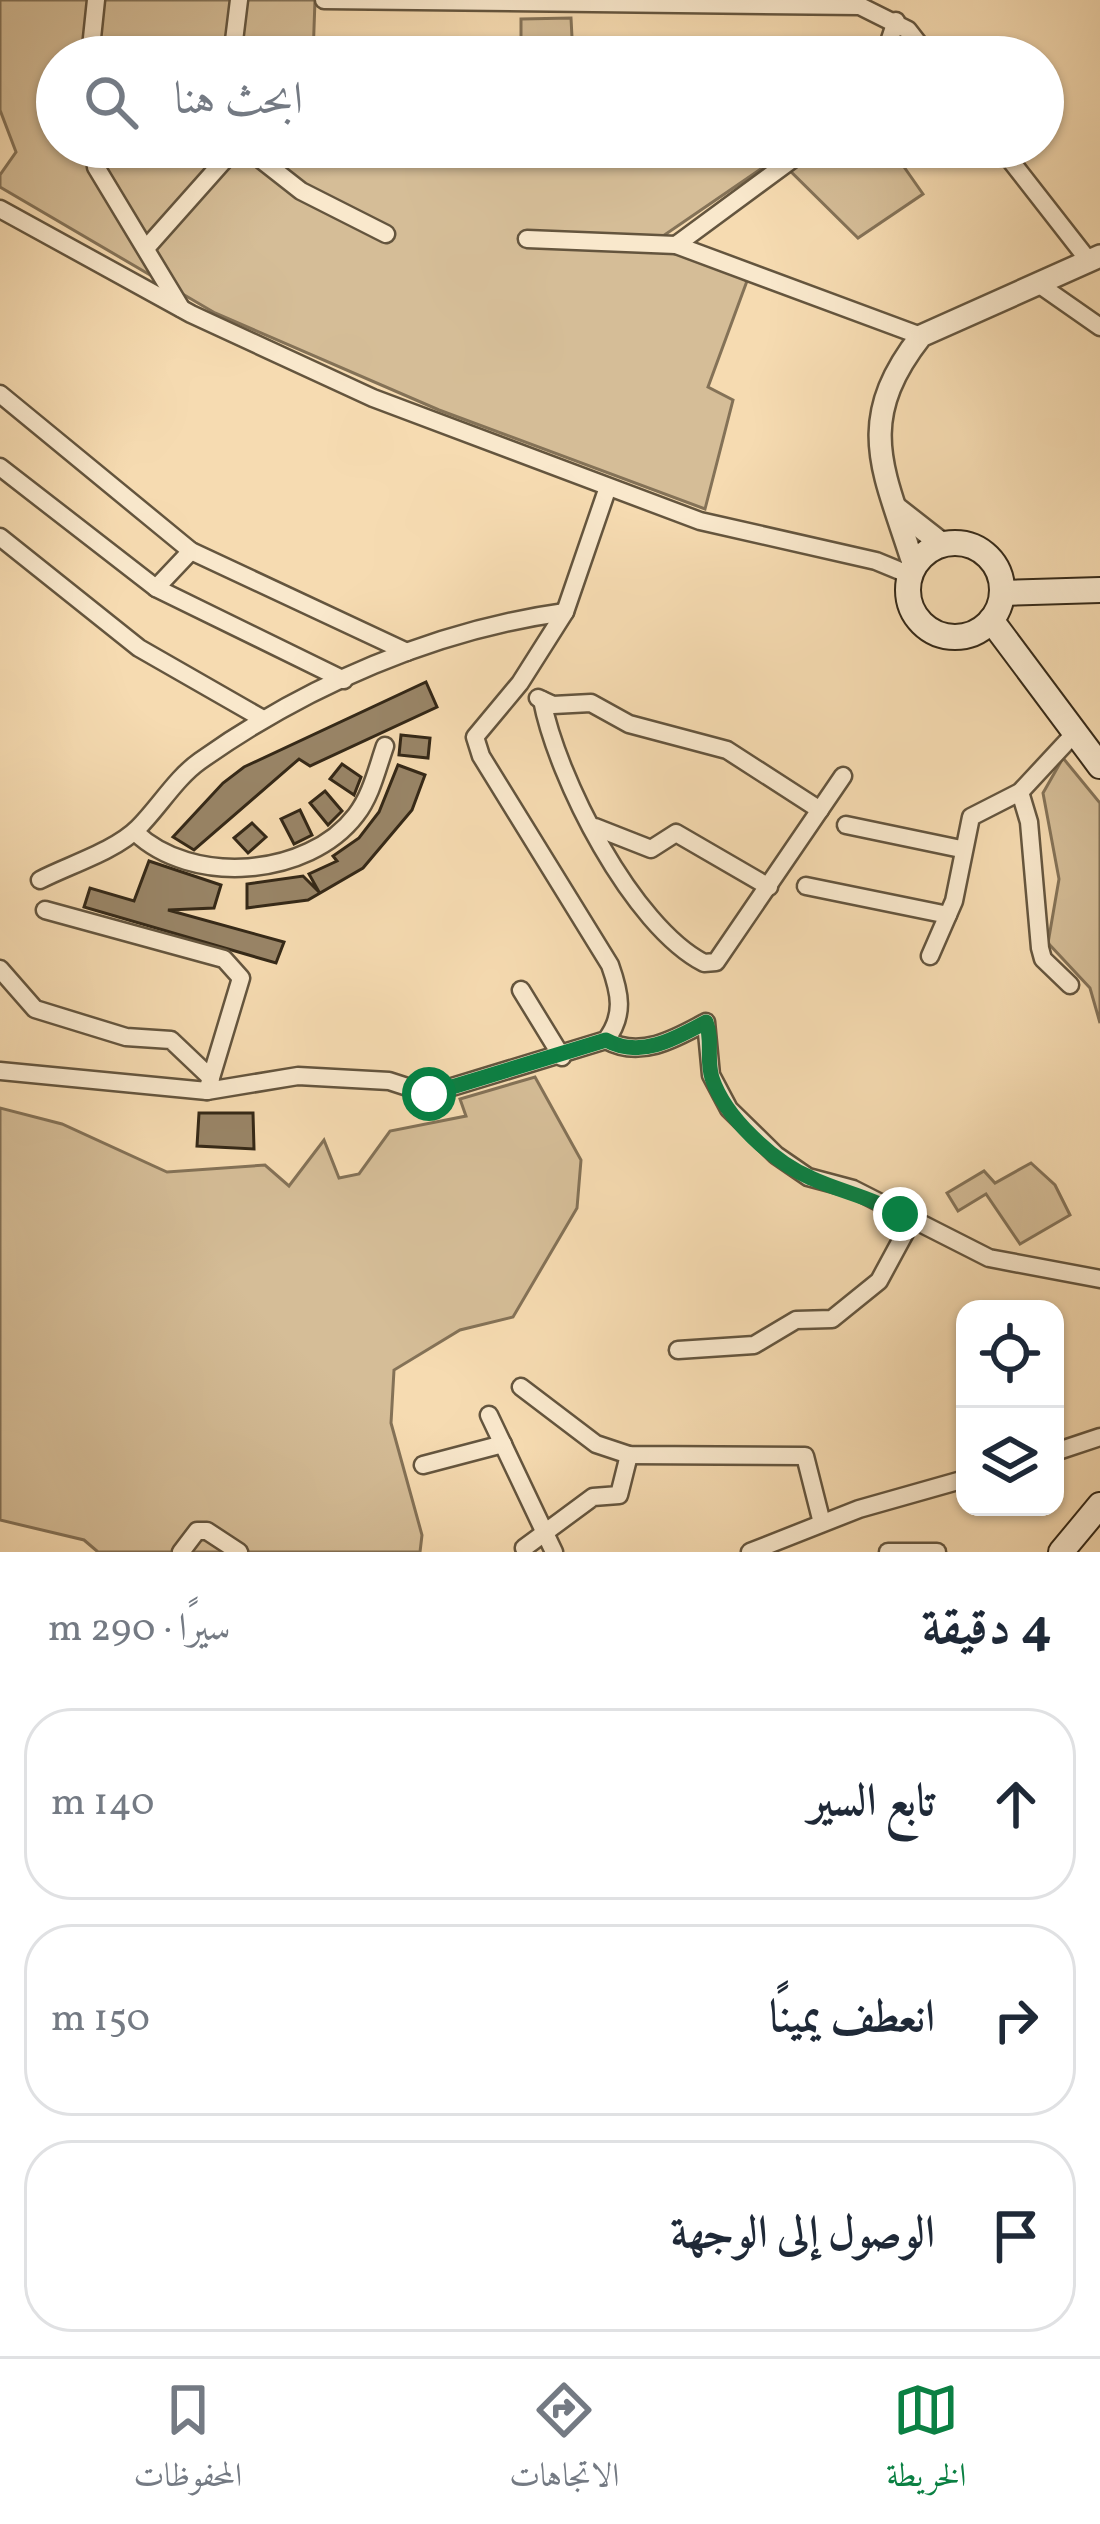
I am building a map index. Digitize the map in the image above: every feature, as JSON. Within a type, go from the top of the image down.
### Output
[{"type":"main road","points":[[942,544],[971,545],[994,562],[1002,584],[982,627],[947,636],[920,620],[908,591],[912,571],[942,544]]},
{"type":"main road","points":[[1002,584],[1095,590]]},
{"type":"main road","points":[[982,627],[1019,664],[1100,766]]},
{"type":"main road","points":[[1060,1552],[1100,1505]]},
{"type":"main road","points":[[1078,1552],[1100,1525]]},
{"type":"street","points":[[92,36],[96,0]]},
{"type":"street","points":[[235,36],[239,0]]},
{"type":"street","points":[[332,1],[860,6],[896,21],[910,36]]},
{"type":"street","points":[[891,36],[896,21]]},
{"type":"street","points":[[97,168],[182,308]]},
{"type":"street","points":[[148,246],[220,168]]},
{"type":"street","points":[[270,168],[302,191],[386,234]]},
{"type":"street","points":[[676,244],[780,168]]},
{"type":"street","points":[[0,209],[182,308],[373,398],[700,521],[912,571],[896,507],[880,474],[880,417],[888,386],[921,336],[1095,259],[1018,168]]},
{"type":"street","points":[[527,238],[676,244],[921,336]]},
{"type":"street","points":[[1037,284],[1100,327]]},
{"type":"street","points":[[0,394],[191,551],[407,652]]},
{"type":"street","points":[[0,467],[156,588],[344,680]]},
{"type":"street","points":[[0,1071],[209,1084],[298,1076],[389,1081],[429,1094],[562,1058],[606,1040],[618,1024],[620,993],[610,965],[476,748],[478,730],[520,683],[565,613],[608,488]]},
{"type":"street","points":[[896,507],[942,544]]},
{"type":"street","points":[[0,537],[139,648],[263,719]]},
{"type":"street","points":[[156,588],[191,551]]},
{"type":"street","points":[[40,880],[135,832],[195,764],[263,719],[407,652],[472,629],[565,613]]},
{"type":"street","points":[[520,683],[542,700],[571,706],[591,703],[629,724],[727,750],[820,810]]},
{"type":"street","points":[[542,700],[566,781],[647,916],[704,963],[716,962],[843,776]]},
{"type":"street","points":[[930,956],[948,915],[971,817],[1020,792],[1074,734]]},
{"type":"street","points":[[135,832],[183,860],[240,868],[290,859],[334,836],[356,815],[385,746]]},
{"type":"street","points":[[1020,792],[1029,822],[1042,959],[1070,985]]},
{"type":"street","points":[[846,825],[961,849]]},
{"type":"street","points":[[594,826],[651,849],[676,833],[769,887]]},
{"type":"street","points":[[806,886],[948,915]]},
{"type":"street","points":[[44,910],[232,962],[241,978],[209,1084]]},
{"type":"street","points":[[0,969],[34,1009],[127,1036],[171,1040],[209,1084]]},
{"type":"street","points":[[520,990],[562,1058]]},
{"type":"street","points":[[606,1040],[622,1048],[656,1046],[706,1022],[711,1075],[718,1091],[760,1141],[808,1177],[853,1190],[989,1258],[1100,1279]]},
{"type":"street","points":[[678,1350],[754,1346],[796,1320],[832,1319],[879,1281],[912,1220]]},
{"type":"street","points":[[521,1388],[596,1444],[629,1455],[805,1456],[822,1523]]},
{"type":"street","points":[[489,1415],[554,1552]]},
{"type":"street","points":[[1064,1449],[1100,1437]]},
{"type":"street","points":[[423,1465],[503,1444]]},
{"type":"street","points":[[524,1548],[592,1497],[619,1495],[629,1455]]},
{"type":"street","points":[[749,1552],[822,1523],[956,1482]]},
{"type":"street","points":[[181,1552],[197,1531],[207,1531],[239,1552]]},
{"type":"street","points":[[888,1552],[934,1552]]},
{"type":"shaded area","points":[[0,0],[315,0],[314,36],[36,36],[36,168],[762,168],[660,238],[747,281],[708,387],[733,400],[705,509],[439,410],[215,313],[0,187],[0,175],[16,152],[0,110]]},
{"type":"shaded area","points":[[571,18],[572,36],[521,36],[521,19]]},
{"type":"shaded area","points":[[787,168],[905,168],[923,194],[858,238]]},
{"type":"shaded area","points":[[1063,758],[1100,803],[1100,1023],[1090,988],[1048,943],[1059,879],[1043,793]]},
{"type":"shaded area","points":[[535,1077],[581,1160],[577,1208],[513,1317],[460,1330],[394,1370],[391,1423],[422,1535],[420,1552],[98,1552],[84,1540],[0,1520],[0,1108],[62,1124],[167,1172],[265,1165],[289,1186],[324,1140],[339,1178],[359,1174],[390,1131],[466,1116],[460,1099]]},
{"type":"shaded area","points":[[1031,1163],[1055,1185],[1070,1215],[1020,1244],[986,1194],[958,1211],[947,1193],[984,1171],[995,1183]]},
{"type":"building","points":[[426,682],[437,707],[310,766],[299,759],[194,850],[173,837],[244,767]]},
{"type":"building","points":[[401,735],[430,738],[428,758],[399,755]]},
{"type":"building","points":[[342,764],[361,777],[354,795],[330,779]]},
{"type":"building","points":[[398,765],[425,775],[412,810],[363,868],[308,900],[247,908],[247,884],[303,876],[319,892],[309,874],[337,861],[333,856],[359,838],[379,812]]},
{"type":"building","points":[[325,791],[342,811],[328,825],[310,803]]},
{"type":"building","points":[[300,810],[312,835],[294,844],[281,819]]},
{"type":"building","points":[[252,823],[266,837],[248,853],[234,838]]},
{"type":"building","points":[[149,861],[221,885],[214,908],[168,910],[284,942],[276,963],[84,907],[90,888],[134,901]]},
{"type":"building","points":[[199,1113],[253,1113],[254,1149],[197,1146]]},
{"type":"route","points":[[429,1094],[562,1058],[606,1040],[622,1048],[656,1046],[706,1022],[711,1075],[718,1091],[760,1141],[808,1177],[853,1190],[900,1214]]}]
